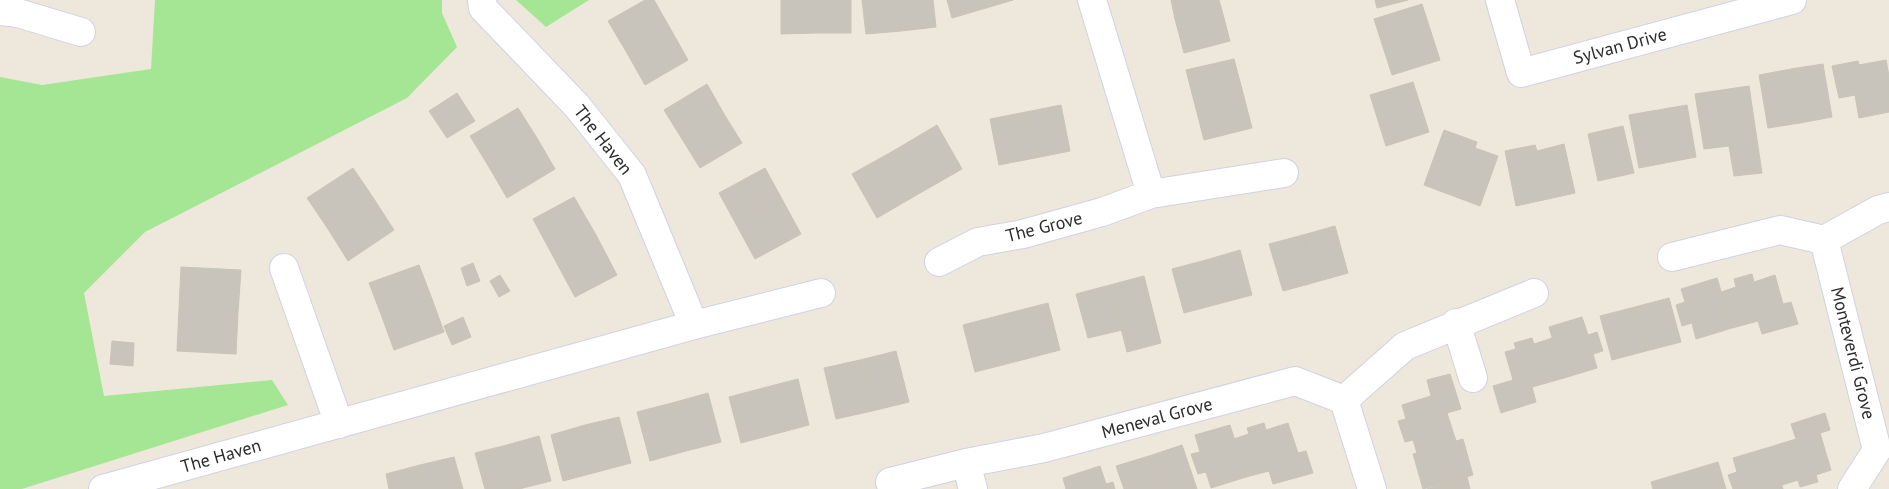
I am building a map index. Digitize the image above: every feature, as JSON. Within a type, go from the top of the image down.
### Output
[{"type":"street","points":[[1092,0],[1151,194]]},
{"type":"street","name":"Sylvan Drive","points":[[1500,0],[1521,73],[1792,0]]},
{"type":"street","name":"The Haven","points":[[482,4],[577,106],[632,175],[694,325]]},
{"type":"street","points":[[0,11],[18,13],[81,32]]},
{"type":"street","name":"The Grove","points":[[939,262],[978,242],[1022,234],[1102,212],[1151,194],[1284,173]]},
{"type":"street","points":[[1672,257],[1780,230],[1824,240],[1878,210],[1889,207]]},
{"type":"street","name":"Monteverdi Grove","points":[[1824,240],[1877,450],[1852,489]]},
{"type":"street","points":[[284,268],[338,424]]},
{"type":"street","name":"The Haven","points":[[103,489],[694,325],[821,293]]},
{"type":"street","points":[[1372,489],[1344,400],[1405,346],[1456,323],[1534,293]]},
{"type":"street","points":[[1456,323],[1473,378]]},
{"type":"street","name":"Meneval Grove","points":[[890,482],[966,462],[1044,448],[1295,381],[1344,400]]},
{"type":"street","points":[[966,462],[973,489]]},
{"type":"green space","points":[[155,0],[442,0],[442,13],[457,47],[407,98],[145,232],[84,293],[104,396],[272,380],[288,405],[22,489],[0,489],[0,77],[42,85],[151,69]]},
{"type":"green space","points":[[516,0],[589,0],[546,27]]},
{"type":"building","points":[[645,0],[654,0],[670,28],[627,53],[608,21]]},
{"type":"building","points":[[781,0],[816,0],[816,33],[781,34]]},
{"type":"building","points":[[816,0],[851,0],[851,33],[816,33]]},
{"type":"building","points":[[862,0],[898,0],[901,31],[866,34]]},
{"type":"building","points":[[898,0],[933,0],[936,27],[901,31]]},
{"type":"building","points":[[947,0],[984,0],[986,8],[952,18]]},
{"type":"building","points":[[984,0],[1013,0],[986,8]]},
{"type":"building","points":[[1171,0],[1219,0],[1221,7],[1175,19]]},
{"type":"building","points":[[1375,0],[1408,0],[1377,8]]},
{"type":"building","points":[[1422,4],[1440,60],[1392,75],[1374,19]]},
{"type":"building","points":[[1221,7],[1230,41],[1184,53],[1175,19]]},
{"type":"building","points":[[670,28],[688,60],[645,85],[627,53]]},
{"type":"building","points":[[1234,59],[1243,93],[1195,105],[1186,70]]},
{"type":"building","points":[[1886,60],[1889,76],[1889,112],[1859,118],[1855,95],[1839,98],[1832,66],[1858,61],[1859,65]]},
{"type":"building","points":[[1823,64],[1832,117],[1800,123],[1791,69]]},
{"type":"building","points":[[1791,69],[1800,123],[1768,128],[1759,75]]},
{"type":"building","points":[[1413,82],[1429,132],[1386,146],[1370,95]]},
{"type":"building","points":[[707,84],[724,114],[682,139],[664,110]]},
{"type":"building","points":[[1749,86],[1762,173],[1734,176],[1729,146],[1704,149],[1695,94]]},
{"type":"building","points":[[457,93],[475,121],[447,138],[429,111]]},
{"type":"building","points":[[1243,93],[1252,128],[1204,140],[1195,105]]},
{"type":"building","points":[[1061,105],[1070,151],[1035,158],[1026,112]]},
{"type":"building","points":[[1687,105],[1696,157],[1639,168],[1629,115]]},
{"type":"building","points":[[518,108],[537,138],[489,167],[470,136]]},
{"type":"building","points":[[1026,112],[1035,158],[999,165],[990,119]]},
{"type":"building","points":[[724,114],[742,143],[700,168],[682,139]]},
{"type":"building","points":[[937,125],[962,169],[920,193],[895,150]]},
{"type":"building","points":[[1623,126],[1634,173],[1598,181],[1588,134]]},
{"type":"building","points":[[1444,130],[1477,142],[1475,148],[1498,156],[1480,206],[1424,185]]},
{"type":"building","points":[[537,138],[555,169],[507,198],[489,167]]},
{"type":"building","points":[[1564,144],[1575,193],[1516,206],[1505,151],[1535,145],[1537,151]]},
{"type":"building","points":[[895,150],[920,193],[877,218],[852,174]]},
{"type":"building","points":[[353,168],[374,199],[328,229],[307,198]]},
{"type":"building","points":[[765,168],[783,201],[737,226],[719,193]]},
{"type":"building","points":[[574,197],[596,235],[554,258],[533,219]]},
{"type":"building","points":[[374,199],[394,230],[348,261],[328,229]]},
{"type":"building","points":[[783,201],[801,234],[755,259],[737,226]]},
{"type":"building","points":[[1335,226],[1348,273],[1316,282],[1303,235]]},
{"type":"building","points":[[596,235],[617,275],[575,297],[554,258]]},
{"type":"building","points":[[1303,235],[1316,282],[1283,291],[1269,244]]},
{"type":"building","points":[[1240,250],[1252,295],[1218,304],[1206,260]]},
{"type":"building","points":[[1206,260],[1218,304],[1184,313],[1172,269]]},
{"type":"building","points":[[473,263],[480,281],[467,286],[461,268]]},
{"type":"building","points":[[419,265],[432,299],[382,317],[369,283]]},
{"type":"building","points":[[181,267],[241,270],[238,312],[179,309]]},
{"type":"building","points":[[1752,274],[1754,282],[1775,275],[1783,304],[1791,302],[1798,324],[1762,334],[1758,321],[1732,328],[1721,292],[1736,287],[1734,279]]},
{"type":"building","points":[[500,275],[510,291],[499,297],[490,281]]},
{"type":"building","points":[[1144,276],[1161,343],[1127,352],[1110,285]]},
{"type":"building","points":[[1717,278],[1732,328],[1696,339],[1692,323],[1682,326],[1676,305],[1685,302],[1681,289]]},
{"type":"building","points":[[1110,285],[1122,330],[1088,338],[1076,294]]},
{"type":"building","points":[[1669,298],[1681,342],[1646,351],[1635,307]]},
{"type":"building","points":[[432,299],[444,332],[394,350],[382,317]]},
{"type":"building","points":[[1048,303],[1060,350],[1018,361],[1005,314]]},
{"type":"building","points":[[1635,307],[1646,351],[1612,360],[1600,316]]},
{"type":"building","points":[[179,309],[238,312],[236,354],[177,351]]},
{"type":"building","points":[[1005,314],[1018,361],[975,372],[963,325]]},
{"type":"building","points":[[463,317],[471,337],[452,345],[444,326]]},
{"type":"building","points":[[1582,317],[1588,335],[1597,332],[1603,351],[1593,354],[1597,368],[1564,378],[1549,327]]},
{"type":"building","points":[[1532,338],[1534,344],[1552,338],[1564,378],[1532,387],[1536,402],[1501,413],[1493,386],[1513,380],[1505,352],[1516,349],[1514,343]]},
{"type":"building","points":[[112,341],[134,343],[133,366],[110,364]]},
{"type":"building","points":[[896,351],[909,402],[872,411],[860,360]]},
{"type":"building","points":[[860,360],[872,411],[836,419],[824,368]]},
{"type":"building","points":[[1450,374],[1461,409],[1447,413],[1456,441],[1417,453],[1413,440],[1405,442],[1398,421],[1406,419],[1402,405],[1431,396],[1427,380]]},
{"type":"building","points":[[798,379],[809,425],[775,434],[763,388]]},
{"type":"building","points":[[763,388],[775,434],[741,443],[729,397]]},
{"type":"building","points":[[708,393],[721,442],[686,451],[672,403]]},
{"type":"building","points":[[672,403],[686,451],[650,461],[637,412]]},
{"type":"building","points":[[1825,413],[1830,430],[1820,433],[1831,470],[1816,475],[1818,482],[1800,487],[1798,480],[1782,485],[1770,447],[1796,439],[1791,424]]},
{"type":"building","points":[[619,417],[631,463],[597,472],[585,425]]},
{"type":"building","points":[[1264,423],[1266,430],[1288,423],[1298,453],[1306,451],[1313,473],[1273,484],[1269,471],[1246,477],[1234,439],[1249,434],[1247,428]]},
{"type":"building","points":[[585,425],[597,472],[563,481],[551,435]]},
{"type":"building","points":[[1230,425],[1246,477],[1211,488],[1206,472],[1198,474],[1191,454],[1200,452],[1195,435]]},
{"type":"building","points":[[539,436],[551,481],[519,489],[507,445]]},
{"type":"building","points":[[1463,439],[1473,475],[1423,489],[1413,454]]},
{"type":"building","points":[[507,445],[519,489],[485,489],[475,453]]},
{"type":"building","points":[[1182,445],[1197,489],[1160,489],[1149,456]]},
{"type":"building","points":[[1770,447],[1783,489],[1733,489],[1728,475],[1737,472],[1733,458]]},
{"type":"building","points":[[1149,456],[1160,489],[1124,489],[1116,466]]},
{"type":"building","points":[[454,457],[463,489],[426,489],[420,465]]},
{"type":"building","points":[[1718,462],[1726,489],[1690,489],[1685,472]]},
{"type":"building","points":[[420,465],[426,489],[389,489],[386,474]]},
{"type":"building","points":[[1100,466],[1106,484],[1113,482],[1115,489],[1066,489],[1063,478]]},
{"type":"building","points":[[1685,472],[1690,489],[1653,489],[1651,482]]},
{"type":"building","points":[[1467,477],[1470,489],[1427,489]]}]
